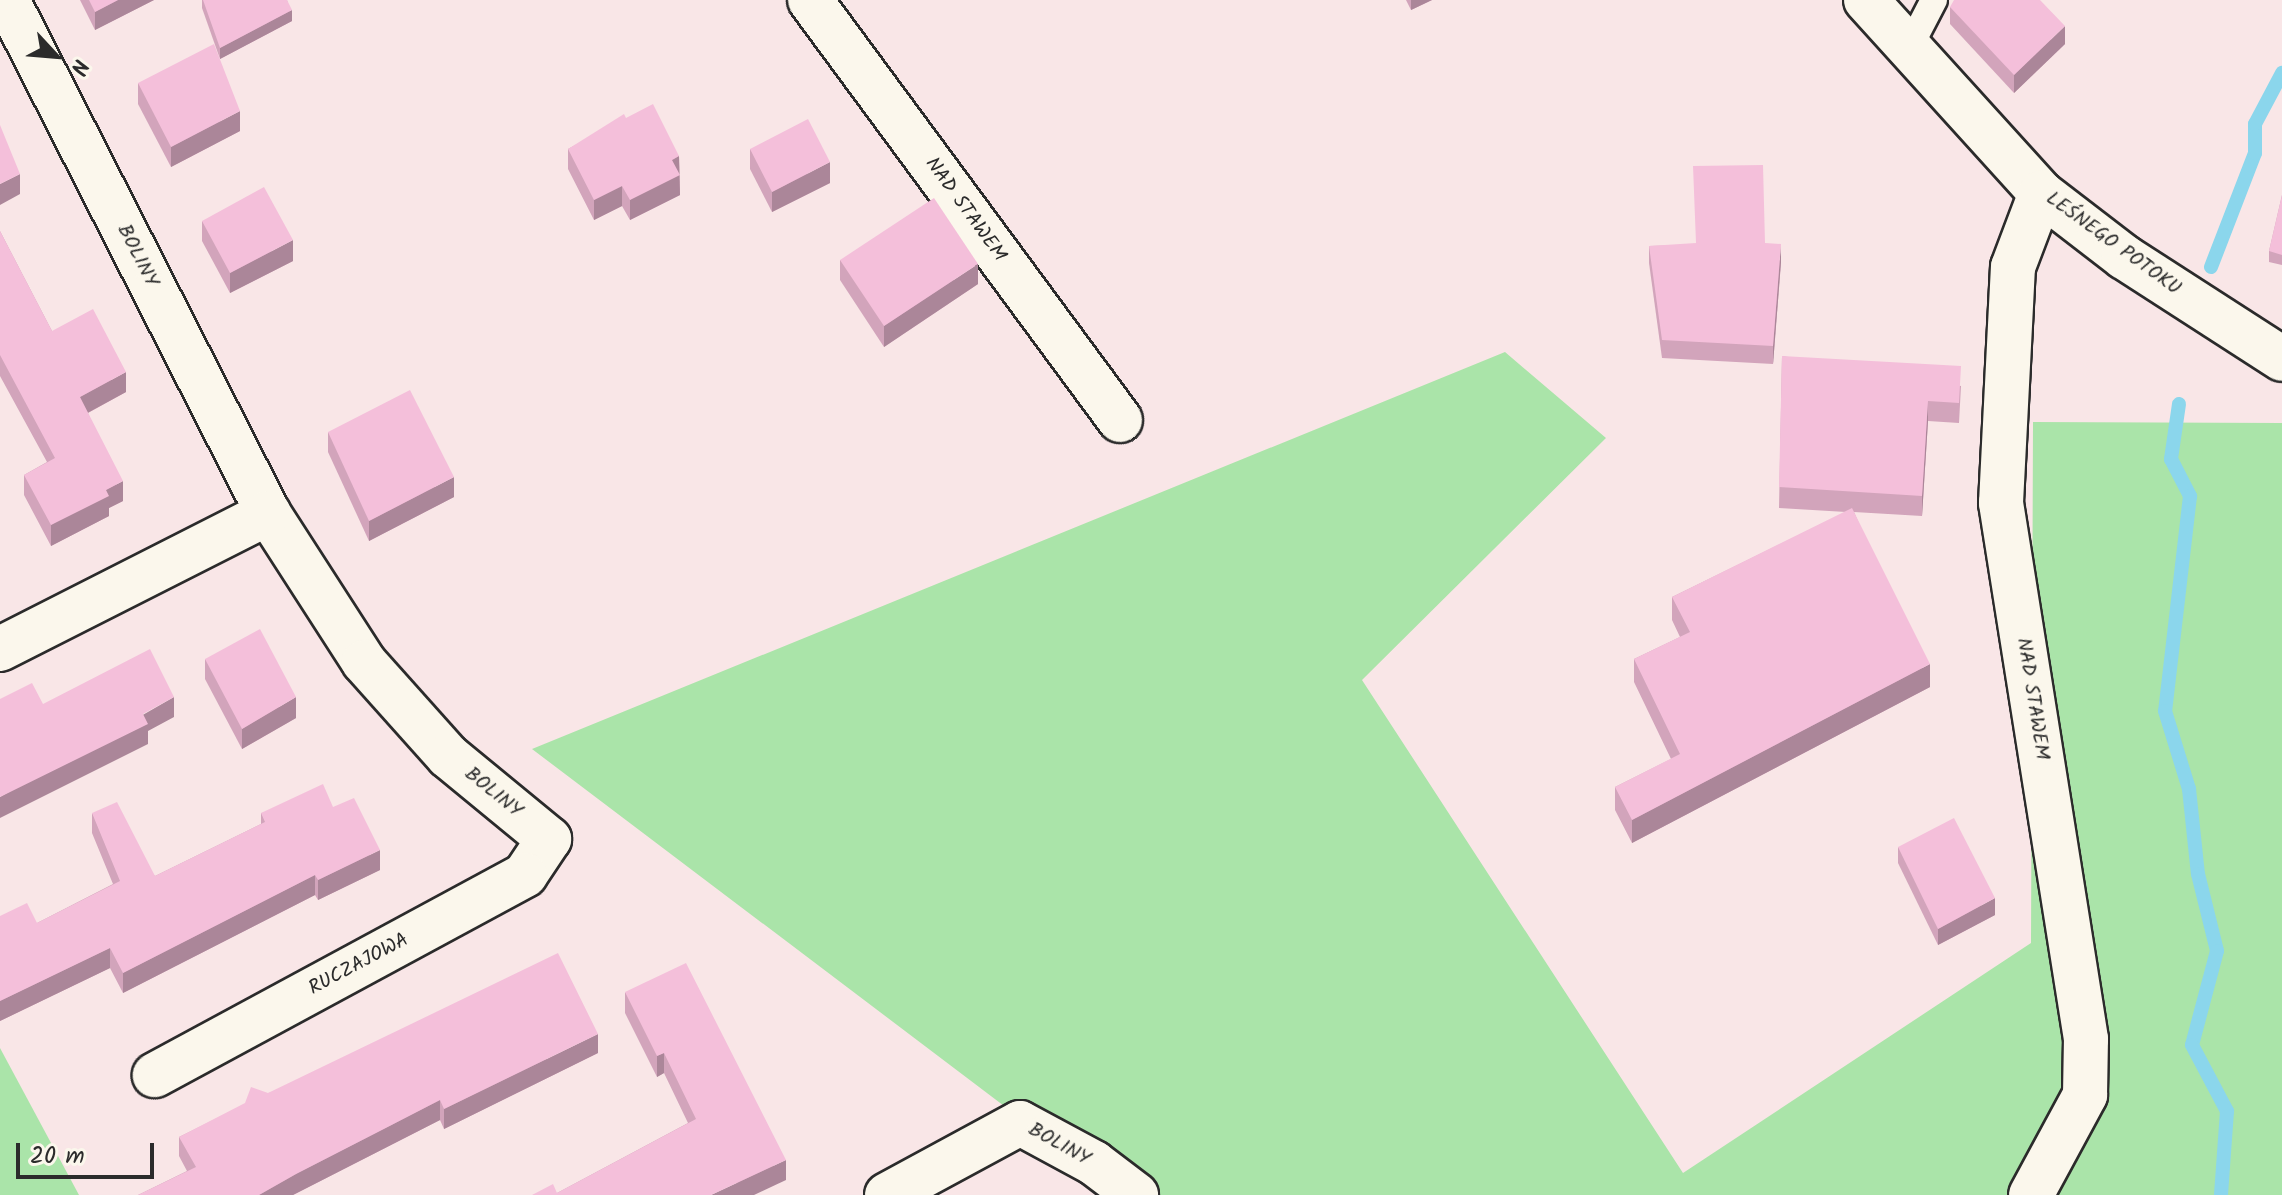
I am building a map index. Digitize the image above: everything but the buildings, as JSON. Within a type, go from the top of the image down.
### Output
[{"type":"street","name":"BOLINY","points":[[7,0],[268,513],[364,662],[448,756],[549,839]]},
{"type":"street","name":"NAD STAWEM","points":[[810,0],[1120,420]]},
{"type":"street","name":"LEŚNEGO POTOKU","points":[[1866,0],[2041,193],[2124,257],[2282,359]]},
{"type":"street","name":"NAD STAWEM","points":[[2031,1195],[2085,1095],[2086,1039],[2001,503],[2013,267],[2041,193]]},
{"type":"street","points":[[0,649],[268,513]]},
{"type":"street","name":"RUCZAJOWA","points":[[155,1075],[525,875],[549,839]]},
{"type":"street","name":"BOLINY","points":[[887,1195],[1020,1123],[1094,1163],[1136,1195]]},
{"type":"lane","points":[[1909,48],[1934,0]]},
{"type":"green space","points":[[1505,352],[1606,438],[1362,680],[1683,1173],[2031,943],[2033,422],[2282,423],[2282,1195],[1122,1195],[532,749]]},
{"type":"green space","points":[[0,1048],[79,1195],[0,1195]]},
{"type":"waterway","points":[[2211,267],[2255,153],[2255,124],[2282,73]]},
{"type":"waterway","points":[[2179,404],[2171,459],[2190,496],[2165,711],[2189,789],[2198,874],[2217,951],[2192,1045],[2227,1111],[2221,1195]]}]
